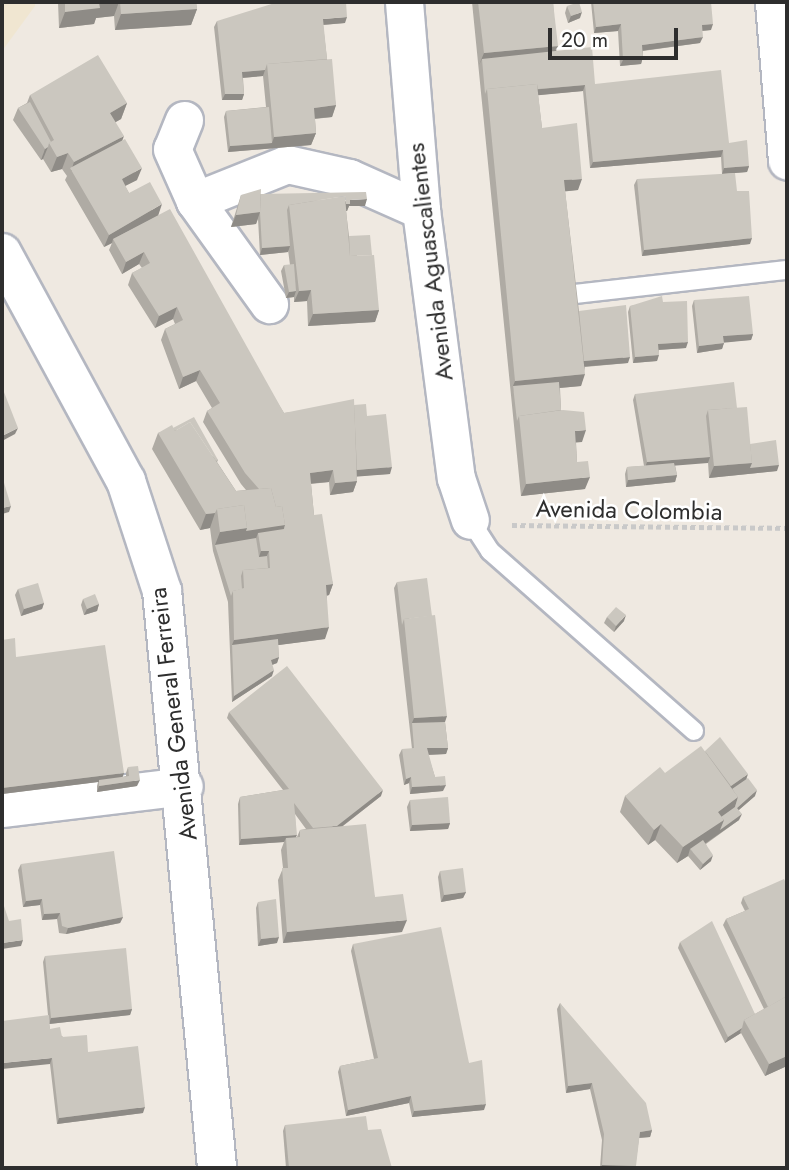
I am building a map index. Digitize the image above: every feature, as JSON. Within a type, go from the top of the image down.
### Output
[{"type":"street","name":"Avenida Aguascalientes","points":[[404,2],[421,210],[456,478],[470,520]]},
{"type":"street","points":[[774,2],[787,160]]},
{"type":"street","points":[[184,120],[172,149],[195,201],[269,304]]},
{"type":"street","points":[[195,201],[287,164],[349,178],[421,210]]},
{"type":"street","name":"Avenida General Ferreira","points":[[2,253],[126,481],[162,591],[184,786],[217,1168]]},
{"type":"street","points":[[2,808],[184,786]]},
{"type":"lane","points":[[575,294],[787,270]]},
{"type":"lane","points":[[470,520],[490,551],[694,731]]},
{"type":"path","name":"Avenida Colombia","points":[[470,520],[530,526],[787,528]]},
{"type":"shaded area","points":[[2,2],[35,2],[35,6],[2,51]]},
{"type":"building","points":[[65,2],[99,2],[100,8],[65,12]]},
{"type":"building","points":[[120,2],[196,2],[197,9],[121,14]]},
{"type":"building","points":[[278,2],[346,2],[347,17],[323,19],[327,59],[267,64],[265,70],[242,72],[244,94],[225,94],[217,21]]},
{"type":"building","points":[[478,2],[553,2],[558,46],[484,53]]},
{"type":"building","points":[[579,2],[582,12],[571,16],[567,6]]},
{"type":"building","points":[[593,2],[711,2],[713,24],[702,25],[703,37],[642,45],[643,57],[623,60],[621,24],[596,27]]},
{"type":"building","points":[[592,47],[595,84],[721,70],[729,143],[747,140],[749,166],[724,168],[723,150],[593,162],[585,85],[538,89],[537,84],[487,89],[485,94],[482,59]]},
{"type":"building","points":[[98,55],[127,103],[110,113],[124,136],[74,162],[68,153],[57,157],[49,143],[54,140],[30,95]]},
{"type":"building","points":[[332,59],[336,105],[314,108],[316,133],[274,137],[267,64]]},
{"type":"building","points":[[537,84],[542,128],[577,123],[582,179],[564,180],[585,374],[515,381],[487,89]]},
{"type":"building","points":[[30,102],[51,142],[45,149],[18,108]]},
{"type":"building","points":[[269,107],[272,143],[230,146],[226,111]]},
{"type":"building","points":[[125,139],[142,168],[122,179],[129,193],[150,182],[162,204],[109,235],[70,168]]},
{"type":"building","points":[[735,173],[737,191],[749,191],[752,238],[644,250],[637,179]]},
{"type":"building","points":[[261,189],[260,212],[236,215],[241,195]]},
{"type":"building","points":[[366,192],[367,199],[350,200],[350,204],[346,204],[345,196],[289,205],[287,210],[290,246],[262,248],[261,194]]},
{"type":"building","points":[[345,196],[350,256],[374,255],[379,310],[313,314],[311,290],[299,291],[289,205]]},
{"type":"building","points":[[170,209],[284,413],[354,399],[357,481],[335,483],[333,470],[310,473],[314,515],[322,514],[333,584],[326,585],[329,627],[234,640],[233,591],[244,588],[243,570],[270,568],[269,551],[261,551],[258,533],[284,529],[285,525],[282,506],[276,507],[271,488],[259,489],[245,473],[207,411],[220,403],[200,370],[183,377],[165,329],[183,320],[177,307],[159,316],[132,273],[150,263],[144,252],[126,262],[113,239]]},
{"type":"building","points":[[370,235],[372,255],[350,256],[349,236]]},
{"type":"building","points":[[294,264],[296,291],[289,292],[284,265]]},
{"type":"building","points":[[662,296],[663,302],[687,301],[688,342],[658,344],[659,355],[635,357],[630,306]]},
{"type":"building","points":[[749,296],[753,334],[723,336],[724,343],[699,346],[694,300]]},
{"type":"building","points":[[626,305],[630,357],[584,361],[579,311]]},
{"type":"building","points":[[559,382],[561,410],[519,416],[517,421],[513,386]]},
{"type":"building","points":[[734,382],[737,408],[708,410],[706,416],[710,457],[647,462],[635,394]]},
{"type":"building","points":[[2,387],[18,428],[2,436]]},
{"type":"building","points":[[366,404],[367,416],[386,414],[392,467],[357,470],[354,405]]},
{"type":"building","points":[[747,407],[752,463],[714,466],[708,410]]},
{"type":"building","points":[[563,410],[584,412],[586,430],[575,431],[577,462],[588,461],[590,477],[526,484],[519,416]]},
{"type":"building","points":[[194,417],[218,460],[216,461],[190,422],[175,431],[173,428]]},
{"type":"building","points":[[190,422],[236,491],[271,488],[276,507],[282,506],[285,525],[246,531],[244,505],[217,509],[215,513],[206,514],[158,433],[172,425],[175,431]]},
{"type":"building","points":[[776,440],[779,465],[750,468],[750,444]]},
{"type":"building","points":[[674,463],[677,475],[628,480],[627,467]]},
{"type":"building","points":[[2,476],[11,506],[2,508]]},
{"type":"building","points":[[244,505],[247,528],[220,532],[217,509]]},
{"type":"building","points":[[256,538],[259,557],[267,556],[268,568],[243,570],[242,589],[233,591],[231,596],[215,545]]},
{"type":"building","points":[[427,578],[432,616],[404,619],[402,625],[397,582]]},
{"type":"building","points":[[38,583],[44,603],[24,609],[18,589]]},
{"type":"building","points":[[95,594],[99,604],[87,609],[83,599]]},
{"type":"building","points":[[616,607],[626,615],[616,626],[607,617]]},
{"type":"building","points":[[435,615],[447,716],[414,718],[404,619]]},
{"type":"building","points":[[15,638],[16,657],[105,645],[124,773],[2,788],[2,640]]},
{"type":"building","points":[[278,639],[279,657],[271,660],[274,670],[234,696],[232,645]]},
{"type":"building","points":[[287,666],[383,790],[337,826],[313,828],[294,803],[297,835],[241,839],[240,797],[289,789],[229,712]]},
{"type":"building","points":[[445,722],[448,748],[427,748],[435,777],[445,776],[446,785],[412,787],[411,777],[406,779],[402,749],[414,748],[412,723]]},
{"type":"building","points":[[720,737],[748,774],[731,786],[705,751]]},
{"type":"building","points":[[701,746],[738,797],[718,812],[724,820],[683,847],[661,824],[654,830],[625,796],[660,767],[665,773]]},
{"type":"building","points":[[138,766],[140,780],[99,786],[99,780],[129,776],[128,767]]},
{"type":"building","points":[[748,778],[757,790],[737,808],[742,814],[720,830],[724,820],[721,817],[735,807],[738,797],[732,789]]},
{"type":"building","points":[[448,797],[450,823],[412,825],[410,800]]},
{"type":"building","points":[[366,824],[375,897],[403,894],[407,920],[287,932],[282,868],[288,868],[286,838],[300,837],[300,830]]},
{"type":"building","points":[[703,840],[713,855],[703,864],[690,849]]},
{"type":"building","points":[[114,851],[123,917],[68,928],[62,926],[60,913],[44,914],[42,899],[26,901],[21,864]]},
{"type":"building","points":[[463,868],[466,892],[444,895],[440,871]]},
{"type":"building","points":[[784,879],[787,885],[787,996],[768,1007],[726,919],[749,909],[743,897]]},
{"type":"building","points":[[276,899],[279,937],[261,939],[258,902]]},
{"type":"building","points":[[2,900],[9,921],[21,919],[23,940],[2,943]]},
{"type":"building","points":[[712,921],[755,1014],[744,1020],[742,1028],[728,1037],[680,942]]},
{"type":"building","points":[[441,927],[469,1063],[482,1060],[486,1104],[414,1111],[411,1096],[348,1110],[340,1066],[378,1058],[353,944]]},
{"type":"building","points":[[126,948],[132,1009],[51,1018],[45,956]]},
{"type":"building","points":[[787,996],[787,1056],[769,1064],[744,1020]]},
{"type":"building","points":[[560,1003],[646,1103],[652,1130],[640,1132],[636,1166],[602,1165],[604,1134],[592,1083],[568,1086]]},
{"type":"building","points":[[49,1015],[50,1029],[60,1027],[62,1037],[87,1035],[88,1052],[138,1046],[145,1107],[59,1118],[52,1058],[2,1063],[2,1021]]},
{"type":"building","points":[[366,1116],[368,1130],[381,1129],[392,1168],[289,1168],[285,1125]]}]
